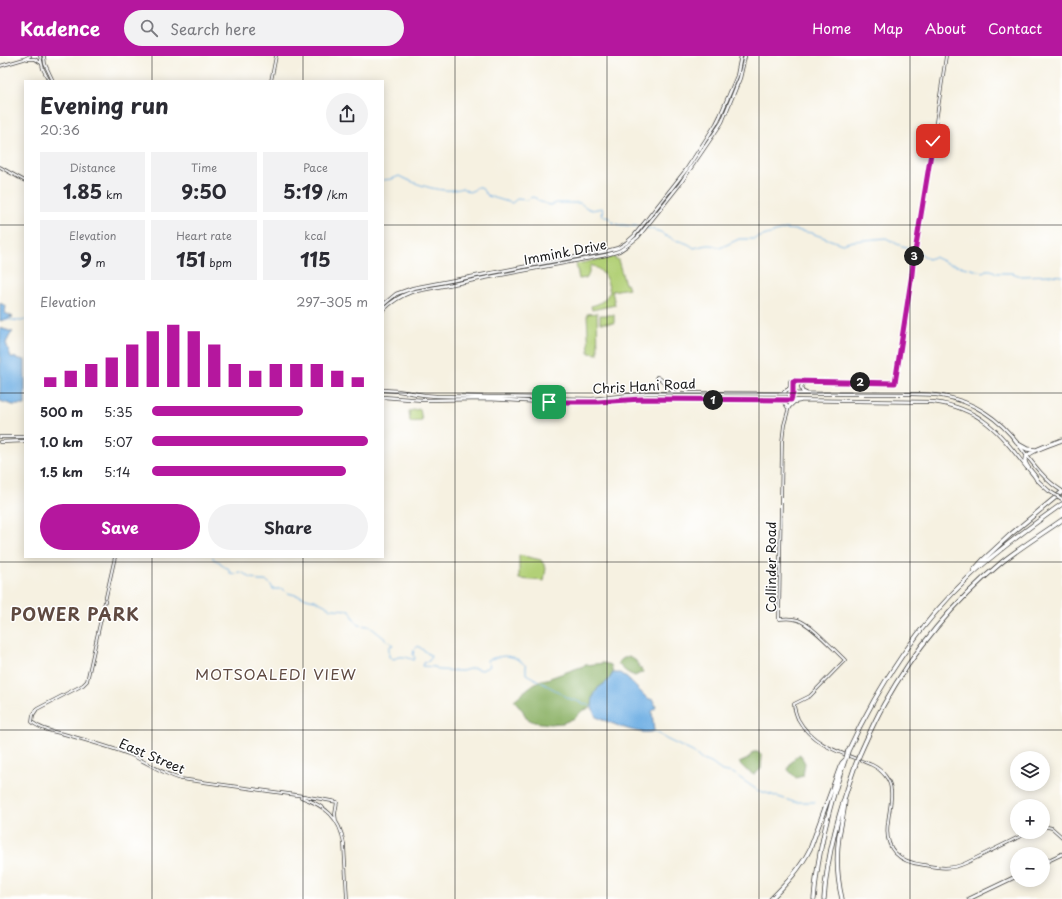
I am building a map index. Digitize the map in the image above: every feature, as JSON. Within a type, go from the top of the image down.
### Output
[{"type":"highway","points":[[1037,480],[1025,464],[1024,460],[1026,456],[1062,440]]},
{"type":"highway","points":[[1018,444],[1027,449],[1037,450]]},
{"type":"highway","points":[[971,575],[976,567],[992,552],[1062,491]]},
{"type":"highway","points":[[814,899],[818,858],[823,832],[835,789],[848,751],[879,690],[924,624],[971,575],[1004,547],[1062,504]]},
{"type":"highway","points":[[824,899],[836,826],[855,766],[881,709],[904,671],[920,648],[946,616],[967,594],[1004,561],[1062,519]]},
{"type":"highway","points":[[771,899],[804,861],[810,849],[840,767],[846,759]]},
{"type":"highway","points":[[842,899],[838,875],[838,860],[839,836],[845,796]]},
{"type":"main road","name":"Immink Drive","points":[[384,304],[396,294],[413,288],[612,250],[626,243],[642,228],[686,170],[716,124],[737,76],[741,56]]},
{"type":"main road","name":"Immink Drive","points":[[384,309],[398,298],[415,291],[611,254],[619,251],[634,241],[680,184],[720,126],[740,78],[745,56]]},
{"type":"main road","points":[[657,378],[662,380],[670,390],[678,393]]},
{"type":"main road","points":[[807,381],[802,384],[801,389],[803,392],[809,394]]},
{"type":"main road","points":[[782,393],[790,388]]},
{"type":"main road","name":"Chris Hani Road","points":[[384,390],[436,396],[596,399],[646,393],[925,394],[950,398],[969,404],[992,417],[1004,427],[1042,474],[1062,491]]},
{"type":"main road","name":"Chris Hani Road","points":[[384,397],[423,400],[488,399],[528,402],[602,402],[641,399],[930,402],[944,404],[961,408],[984,421],[994,429],[1008,443],[1037,480],[1049,491],[1062,499]]},
{"type":"main road","points":[[556,398],[558,401],[573,402]]},
{"type":"main road","points":[[780,400],[785,403],[788,408],[794,402],[806,400]]},
{"type":"main road","points":[[0,437],[24,437]]},
{"type":"main road","points":[[0,442],[24,441]]},
{"type":"main road","points":[[1050,860],[1062,854]]},
{"type":"main road","points":[[969,899],[1010,879]]},
{"type":"street","points":[[0,66],[30,56]]},
{"type":"street","points":[[40,56],[41,64],[49,80]]},
{"type":"street","points":[[44,56],[45,64],[53,80]]},
{"type":"street","points":[[271,80],[276,56]]},
{"type":"street","points":[[791,381],[895,383],[946,56]]},
{"type":"street","points":[[24,59],[35,59],[41,64]]},
{"type":"street","points":[[0,167],[24,180]]},
{"type":"street","name":"Collinder Road","points":[[791,381],[791,393]]},
{"type":"street","name":"Collinder Road","points":[[791,381],[790,401],[784,425],[782,442],[779,619],[791,618],[804,622],[845,660],[810,696],[794,704],[799,720],[808,732],[820,743],[875,766],[885,775],[890,783],[892,792],[887,830],[888,839],[894,852],[907,862],[939,867],[956,867],[1015,839]]},
{"type":"street","name":"East Street","points":[[115,558],[87,681],[83,685],[37,709],[33,715],[32,722],[40,727],[131,755],[181,780],[304,796],[337,802],[335,814],[336,821]]},
{"type":"street","points":[[298,796],[324,808],[336,821],[342,837],[347,899]]},
{"type":"street","points":[[1050,828],[1062,837]]},
{"type":"green space","points":[[613,257],[618,260],[625,284],[627,284],[629,288],[612,291],[615,305],[592,310],[591,306],[602,301],[610,292],[608,283],[602,272],[591,265],[587,278],[579,279],[576,264]]},
{"type":"green space","points":[[597,313],[598,354],[589,353],[587,314]]},
{"type":"green space","points":[[600,315],[614,315],[614,323],[600,323]]},
{"type":"green space","points":[[420,409],[422,421],[410,422],[409,411]]},
{"type":"green space","points":[[519,555],[541,560],[546,568],[544,581],[519,579]]},
{"type":"green space","points":[[629,656],[636,661],[643,672],[635,676],[622,668],[618,663],[622,659]]},
{"type":"green space","points":[[604,663],[611,665],[613,673],[608,681],[598,688],[593,697],[592,707],[582,711],[575,718],[563,723],[550,724],[534,722],[526,718],[523,711],[514,700],[538,681],[586,665]]},
{"type":"green space","points":[[753,752],[758,752],[762,756],[761,769],[754,775],[739,763],[748,759]]},
{"type":"green space","points":[[800,754],[805,763],[803,776],[796,778],[788,770],[792,760]]},
{"type":"water","points":[[0,303],[6,306],[5,313],[13,317],[0,321]]},
{"type":"water","points":[[0,328],[13,332],[6,343],[11,357],[24,360],[24,405],[13,405],[0,401]]},
{"type":"water","points":[[613,673],[620,673],[647,698],[653,700],[656,707],[652,712],[654,731],[633,731],[596,717],[592,707],[593,697],[598,688],[608,681]]},
{"type":"waterway","points":[[384,180],[399,176],[430,188],[447,190],[462,188],[469,192],[477,187],[481,187],[488,196],[512,203],[517,199],[527,200],[532,197],[536,198],[538,201],[550,205],[557,203],[580,203],[592,210],[602,208],[602,216],[608,217],[612,222],[619,225],[640,226],[661,232],[673,240],[684,242],[694,248],[708,245],[713,245],[720,248],[739,239],[754,239],[785,229],[811,233],[842,244],[854,241],[886,238],[899,245],[919,252],[928,259],[934,257],[947,263],[983,272],[986,270],[991,270],[997,273],[1012,273],[1021,276],[1062,276]]},
{"type":"waterway","points":[[4,319],[24,320]]},
{"type":"waterway","points":[[213,558],[228,568],[230,573],[237,574],[238,572],[241,572],[258,581],[267,582],[273,589],[283,589],[285,591]]},
{"type":"waterway","points":[[288,593],[315,600],[332,609],[350,610],[354,619],[359,625],[369,626],[393,645],[389,647],[389,657],[394,659],[404,657],[414,660],[414,650],[418,646],[431,656],[429,661],[423,663],[422,666],[435,667],[439,670],[462,671],[473,668],[482,670],[490,666],[487,660],[508,656],[517,659],[526,666],[526,674],[567,698],[592,707]]},
{"type":"waterway","points":[[654,731],[666,739],[693,752],[702,760],[711,763],[722,771],[733,773],[757,790],[794,802],[815,802]]},
{"type":"district","name":"POWER PARK","points":[[75,615]]},
{"type":"district","name":"MOTSOALEDI VIEW","points":[[276,675]]},
{"type":"route","points":[[549,402],[612,402],[632,399],[791,400],[793,393],[793,381],[895,383],[933,141]]}]
